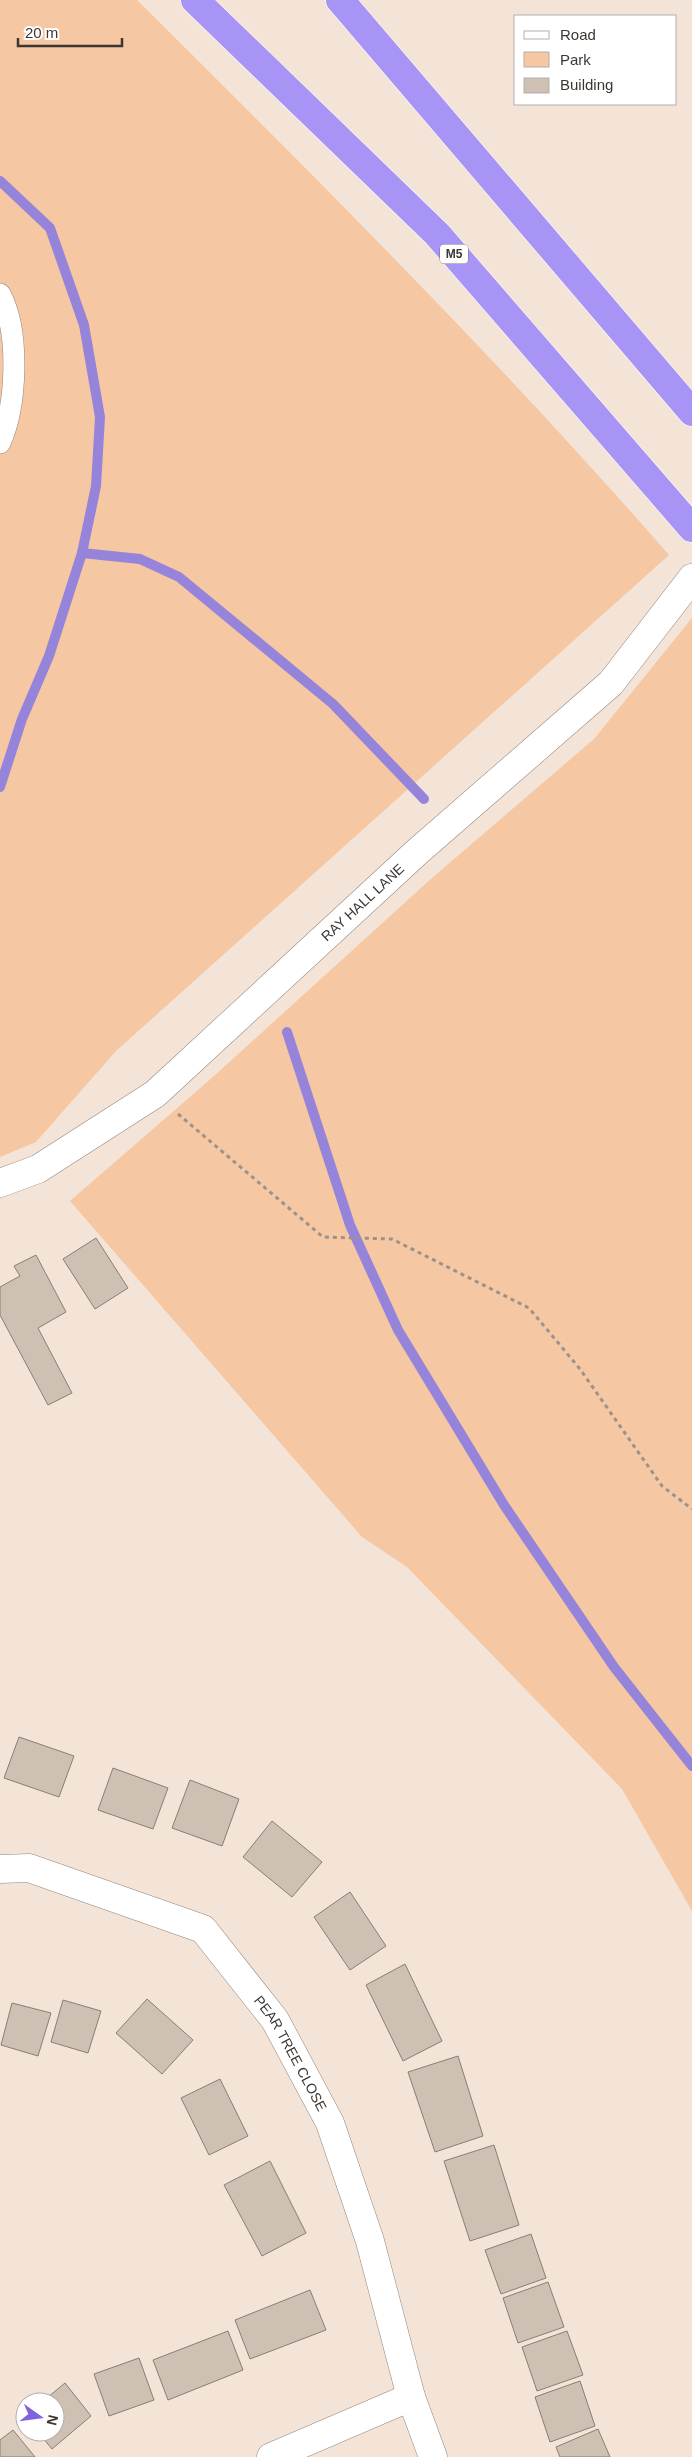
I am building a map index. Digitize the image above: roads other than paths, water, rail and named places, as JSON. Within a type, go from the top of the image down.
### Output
[{"type":"highway","name":"M5","points":[[195,0],[437,234],[692,528]]},
{"type":"highway","points":[[340,0],[692,412]]},
{"type":"street","name":"RAY HALL LANE","points":[[0,1183],[38,1169],[155,1094],[417,852],[611,684],[692,578]]},
{"type":"street","name":"PEAR TREE CLOSE","points":[[0,1869],[28,1868],[204,1929],[275,2020],[330,2123],[370,2240],[411,2398],[432,2457]]},
{"type":"street","points":[[271,2457],[411,2398]]},
{"type":"lane","points":[[0,294],[6,305],[15,359],[7,427],[0,443]]},
{"type":"waterway","points":[[0,181],[50,228],[84,325],[100,417],[96,486],[82,553]]},
{"type":"waterway","points":[[0,787],[22,719],[49,656],[82,553],[140,559],[179,577],[333,704],[424,799]]},
{"type":"waterway","points":[[287,1032],[350,1225],[398,1330],[504,1505],[614,1667],[692,1766]]}]
